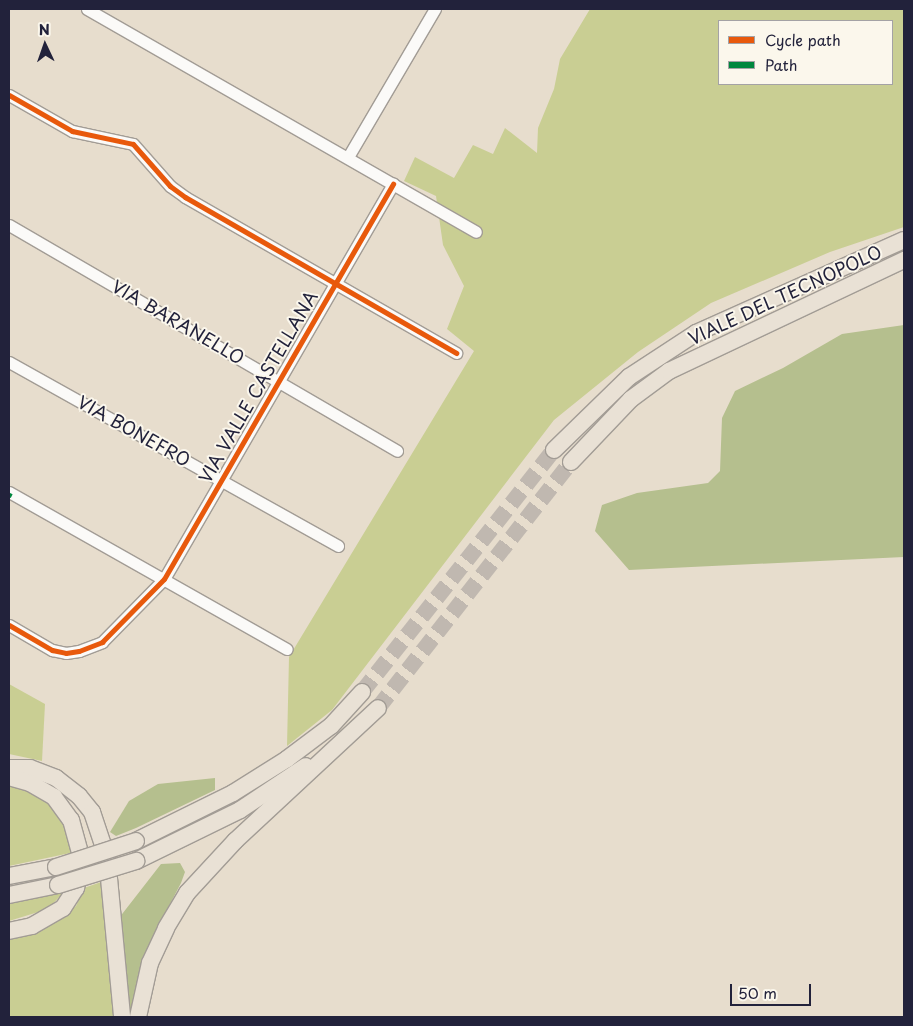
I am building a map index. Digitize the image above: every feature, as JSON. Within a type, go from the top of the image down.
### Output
[{"type":"highway","name":"VIALE DEL TECNOPOLO","points":[[554,450],[629,376],[696,333],[904,240]]},
{"type":"highway","name":"VIALE DEL TECNOPOLO","points":[[571,462],[631,399],[668,371],[904,260]]},
{"type":"highway","points":[[9,876],[56,867],[136,842],[233,793],[287,759],[331,726],[362,692]]},
{"type":"highway","points":[[138,1017],[150,963],[166,928],[186,893],[235,841],[347,740],[378,708]]},
{"type":"highway","points":[[9,895],[58,885],[136,861],[240,810],[347,740]]},
{"type":"highway","points":[[9,768],[30,768],[56,778],[79,796],[92,812],[107,857],[122,1017]]},
{"type":"highway","points":[[9,778],[30,783],[54,797],[71,820],[82,860],[76,888],[63,908],[32,926],[9,931]]},
{"type":"street","points":[[87,9],[476,232]]},
{"type":"street","points":[[348,157],[435,9]]},
{"type":"street","points":[[9,95],[75,132],[134,144],[172,188],[456,353]]},
{"type":"street","name":"VIA VALLE CASTELLANA","points":[[9,625],[52,650],[73,653],[102,642],[164,579],[393,184]]},
{"type":"street","name":"VIA BARANELLO","points":[[9,225],[280,380],[397,451]]},
{"type":"street","name":"VIA BONEFRO","points":[[9,362],[338,546]]},
{"type":"street","points":[[9,492],[287,649]]},
{"type":"green space","points":[[590,9],[904,9],[904,227],[830,252],[711,303],[638,352],[554,420],[332,710],[287,746],[289,657],[474,351],[447,329],[464,286],[443,245],[436,196],[404,181],[415,157],[454,178],[473,145],[493,154],[505,128],[537,153],[538,128],[554,89],[560,59]]},
{"type":"green space","points":[[904,325],[904,557],[629,570],[595,531],[602,505],[637,493],[708,483],[720,471],[722,418],[735,391],[783,368],[842,334]]},
{"type":"green space","points":[[9,684],[45,704],[42,761],[9,754]]},
{"type":"green space","points":[[215,778],[215,790],[116,836],[110,832],[129,801],[158,784]]},
{"type":"green space","points":[[9,786],[44,797],[63,817],[75,852],[9,866]]},
{"type":"green space","points":[[180,863],[185,872],[157,929],[131,1017],[126,1017],[119,918],[161,864]]},
{"type":"green space","points":[[104,881],[117,1017],[9,1017],[9,936],[39,930],[53,923],[76,906],[84,888]]},
{"type":"green space","points":[[63,893],[48,909],[9,921],[9,901]]},
{"type":"tunnel","points":[[362,692],[554,450]]},
{"type":"tunnel","points":[[378,708],[571,462]]},
{"type":"marked path","points":[[9,497],[11,493]]},
{"type":"cycle path","points":[[9,95],[72,131],[133,144],[170,186],[185,197],[456,353]]},
{"type":"cycle path","points":[[9,625],[52,650],[66,653],[79,651],[102,642],[164,579],[393,184]]}]
